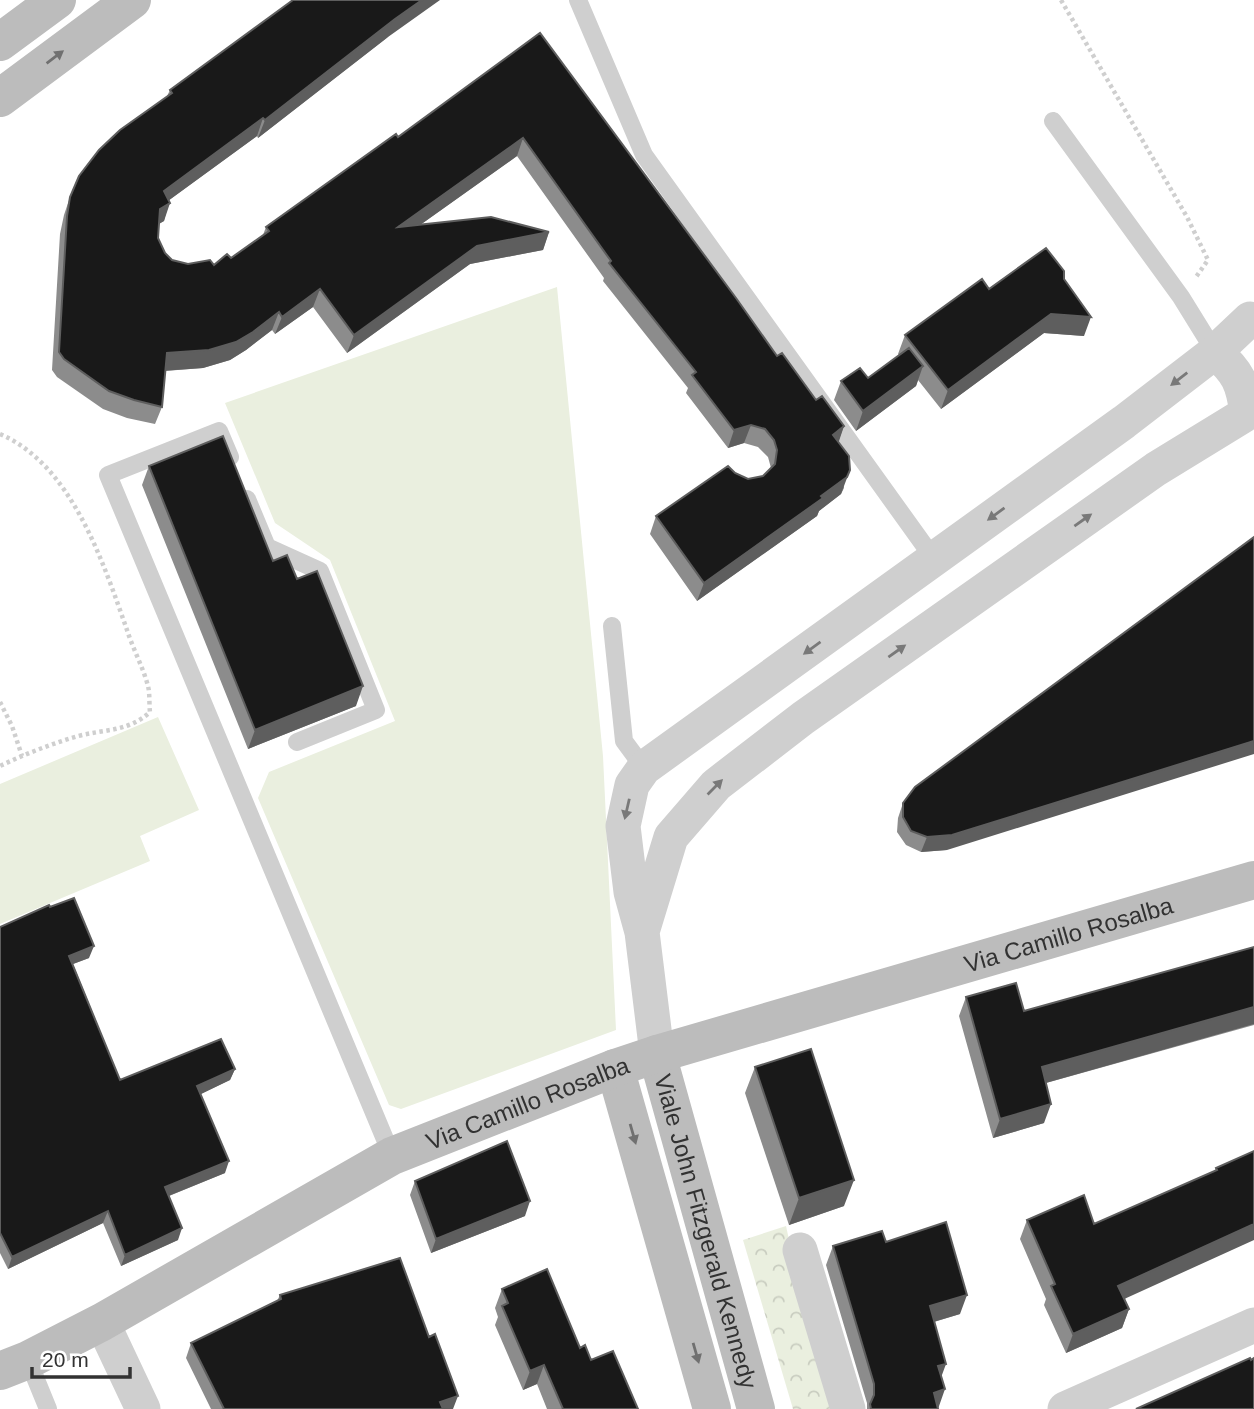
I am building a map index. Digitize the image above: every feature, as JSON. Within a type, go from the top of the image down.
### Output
[{"type":"street","points":[[0,42],[57,0]]},
{"type":"street","points":[[0,98],[132,0]]},
{"type":"street","points":[[657,1054],[642,932],[631,892],[623,826],[632,785],[644,768],[1124,422],[1215,352],[1250,320]]},
{"type":"street","points":[[642,932],[671,837],[716,785],[803,718],[965,602],[1156,469],[1251,411],[1244,387],[1231,366],[1215,352]]},
{"type":"street","points":[[1124,422],[1137,432],[1151,450],[1156,469]]},
{"type":"street","points":[[934,559],[965,602]]},
{"type":"street","points":[[774,675],[803,718]]},
{"type":"street","name":"Via Camillo Rosalba","points":[[14,1366],[102,1322],[392,1156],[615,1068],[1254,880]]},
{"type":"street","name":"Viale John Fitzgerald Kennedy","points":[[657,1054],[756,1409]]},
{"type":"street","name":"Viale John Fitzgerald Kennedy","points":[[615,1068],[712,1409]]},
{"type":"street","points":[[800,1250],[848,1409]]},
{"type":"street","points":[[102,1322],[143,1409]]},
{"type":"street","points":[[1065,1409],[1254,1325]]},
{"type":"lane","points":[[578,0],[644,155],[934,559]]},
{"type":"lane","points":[[1053,121],[1181,297],[1215,352]]},
{"type":"lane","points":[[297,742],[376,710],[320,571],[268,547],[219,431],[108,475],[392,1156]]},
{"type":"lane","points":[[612,626],[624,741],[644,768]]},
{"type":"lane","points":[[14,1366],[48,1409]]},
{"type":"path","points":[[1061,0],[1187,217],[1208,260],[1181,297]]},
{"type":"path","points":[[0,434],[16,441],[55,477],[81,517],[99,554],[148,687],[150,712],[138,723],[107,732],[79,736],[0,766]]},
{"type":"path","points":[[0,702],[22,756]]},
{"type":"green space","points":[[557,287],[603,756],[616,1030],[401,1109],[389,1105],[258,798],[269,772],[395,721],[330,560],[275,523],[225,403]]},
{"type":"green space","points":[[158,717],[199,810],[140,836],[150,861],[0,924],[0,784]]},
{"type":"green space","points":[[786,1226],[843,1409],[793,1409],[743,1240]]},
{"type":"building","points":[[293,0],[422,0],[265,120],[263,118],[164,191],[170,203],[160,209],[158,238],[165,253],[172,260],[188,264],[210,260],[214,265],[227,254],[231,258],[269,231],[266,227],[396,134],[398,137],[540,33],[777,356],[782,353],[816,400],[822,396],[844,426],[833,435],[849,456],[850,470],[847,477],[821,496],[823,498],[704,583],[656,516],[728,466],[748,479],[763,476],[775,464],[777,450],[774,440],[765,429],[751,425],[734,430],[692,375],[696,372],[609,263],[611,261],[523,138],[398,227],[491,217],[549,232],[477,246],[354,335],[320,289],[282,317],[279,312],[236,342],[209,350],[167,353],[162,407],[109,391],[64,359],[59,352],[67,216],[70,197],[79,176],[99,150],[120,130]]},
{"type":"building","points":[[1046,248],[1064,271],[1064,279],[1091,317],[1051,314],[948,390],[905,335],[982,279],[989,289]]},
{"type":"building","points":[[909,348],[923,366],[863,411],[841,381],[860,368],[868,378]]},
{"type":"building","points":[[223,436],[273,561],[287,555],[297,579],[317,571],[363,686],[255,730],[149,466]]},
{"type":"building","points":[[1254,537],[1254,741],[952,835],[927,837],[911,831],[903,817],[903,803],[915,787]]},
{"type":"building","points":[[74,898],[94,946],[69,956],[120,1080],[221,1039],[235,1069],[197,1086],[229,1161],[165,1187],[182,1228],[125,1255],[108,1211],[12,1257],[0,1233],[0,927],[49,905],[50,907]]},
{"type":"building","points":[[1254,947],[1254,1007],[1042,1067],[1051,1104],[1000,1119],[966,997],[1016,983],[1024,1011]]},
{"type":"building","points":[[811,1049],[854,1180],[799,1198],[755,1067]]},
{"type":"building","points":[[507,1141],[530,1201],[436,1239],[415,1181]]},
{"type":"building","points":[[1254,1151],[1254,1224],[1118,1286],[1129,1309],[1073,1334],[1051,1286],[1055,1284],[1027,1220],[1084,1195],[1094,1224]]},
{"type":"building","points":[[946,1222],[967,1295],[930,1306],[946,1364],[938,1366],[945,1389],[934,1393],[938,1409],[871,1409],[874,1384],[833,1246],[882,1231],[886,1242]]},
{"type":"building","points":[[400,1258],[429,1337],[435,1334],[458,1396],[440,1402],[443,1409],[224,1409],[191,1343],[281,1299],[280,1295]]},
{"type":"building","points":[[547,1269],[580,1348],[585,1345],[591,1360],[613,1351],[638,1409],[563,1409],[544,1365],[530,1371],[502,1306],[508,1303],[502,1289]]},
{"type":"building","points":[[1254,1358],[1254,1409],[1136,1409]]}]
